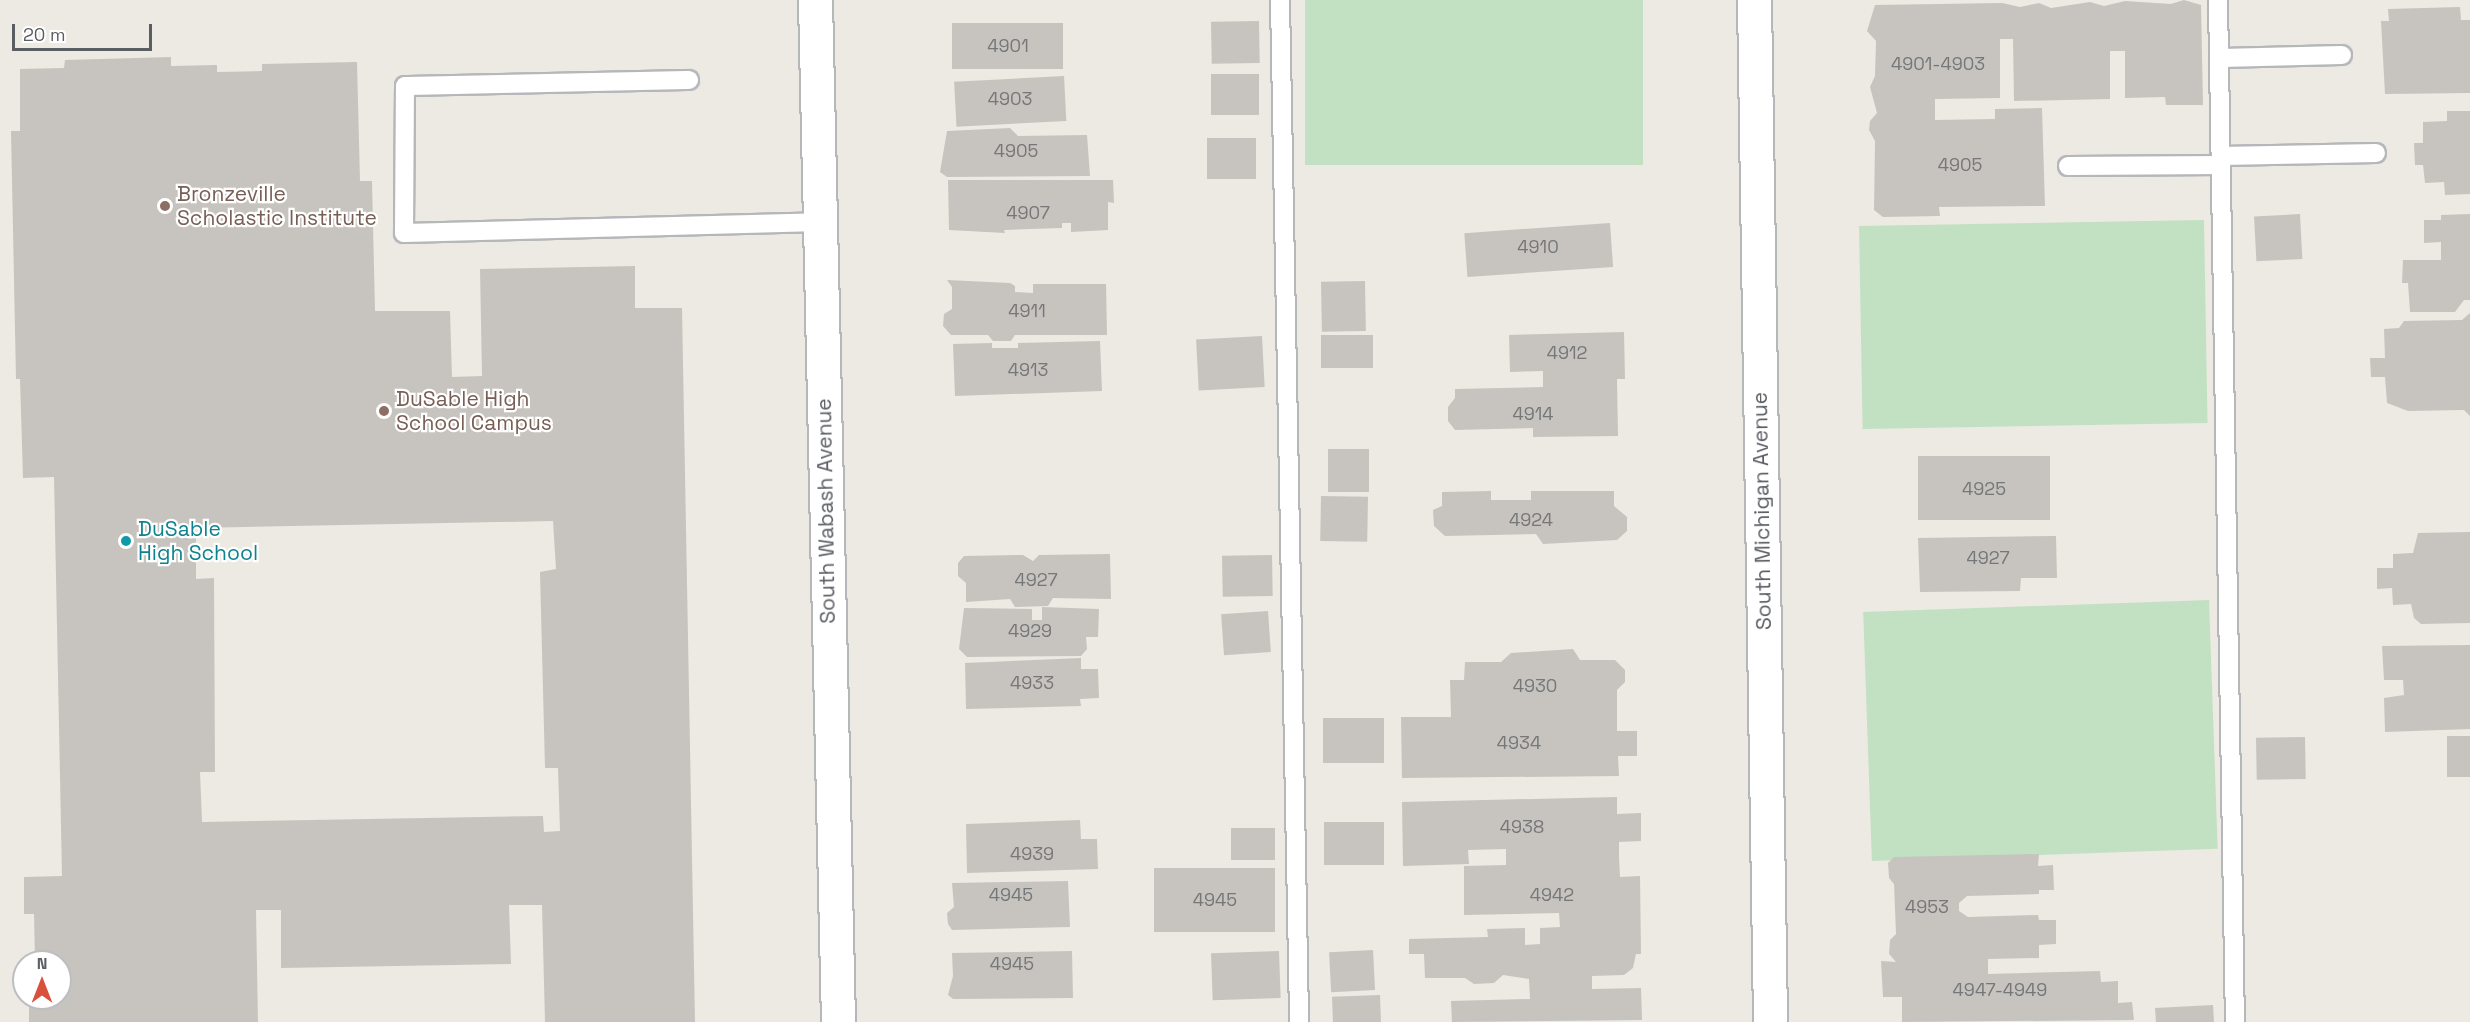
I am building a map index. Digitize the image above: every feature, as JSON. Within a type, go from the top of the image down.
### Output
[{"type":"street","name":"South Wabash Avenue","points":[[816,0],[838,1022]]},
{"type":"street","name":"South Michigan Avenue","points":[[1754,0],[1770,1022]]},
{"type":"lane","points":[[1280,0],[1299,1022]]},
{"type":"lane","points":[[2218,0],[2235,1022]]},
{"type":"lane","points":[[2220,58],[2342,55]]},
{"type":"lane","points":[[689,80],[405,86],[404,233],[820,222]]},
{"type":"lane","points":[[2068,166],[2376,153]]},
{"type":"green space","points":[[1305,0],[1643,0],[1643,165],[1305,165]]},
{"type":"green space","points":[[2204,220],[2208,423],[1863,429],[1859,226]]},
{"type":"green space","points":[[2209,600],[2218,849],[1872,861],[1863,612]]},
{"type":"building","points":[[2184,0],[2201,5],[2203,105],[2166,105],[2165,97],[2125,98],[2125,51],[2110,51],[2110,99],[2014,101],[2013,39],[2000,39],[2000,98],[1935,99],[1935,120],[1995,119],[1995,109],[2042,108],[2045,206],[1939,207],[1940,216],[1883,217],[1874,210],[1875,141],[1869,130],[1870,121],[1877,113],[1870,87],[1875,76],[1876,41],[1867,31],[1875,5],[2002,3],[2020,7],[2039,3],[2051,8],[2090,2],[2104,6],[2125,1],[2171,4]]},
{"type":"building","points":[[2460,7],[2461,20],[2470,20],[2470,93],[2385,94],[2381,21],[2389,21],[2388,9]]},
{"type":"building","points":[[1259,21],[1260,63],[1212,64],[1211,22]]},
{"type":"building","points":[[952,23],[1063,23],[1063,69],[952,69]]},
{"type":"building","name":"DuSable High School","points":[[171,57],[171,66],[217,65],[217,72],[262,71],[262,64],[357,62],[360,181],[372,181],[375,311],[450,311],[452,377],[482,376],[480,269],[635,266],[635,308],[682,308],[695,1022],[545,1022],[542,905],[509,905],[511,964],[281,968],[281,910],[256,910],[258,1022],[29,1022],[29,1010],[72,1010],[72,950],[35,950],[34,914],[24,914],[24,877],[62,876],[54,477],[23,478],[20,379],[16,379],[11,131],[20,131],[20,69],[64,68],[65,60]],"holes":[[[553,521],[556,569],[540,572],[545,768],[558,768],[560,831],[544,832],[543,816],[202,822],[200,772],[215,772],[214,578],[196,579],[196,528]]]},
{"type":"building","points":[[1211,74],[1259,74],[1259,115],[1211,115]]},
{"type":"building","points":[[1064,76],[1066,121],[957,127],[954,82]]},
{"type":"building","points":[[2447,111],[2470,111],[2470,194],[2445,195],[2444,182],[2425,183],[2423,165],[2415,165],[2414,143],[2423,143],[2423,122],[2447,121]]},
{"type":"building","points":[[1010,128],[1018,136],[1087,135],[1090,176],[947,177],[940,172],[947,131]]},
{"type":"building","points":[[1207,138],[1256,138],[1256,179],[1207,179]]},
{"type":"building","points":[[948,180],[1113,180],[1114,203],[1108,202],[1108,230],[1071,232],[1071,223],[1062,223],[1062,228],[1004,230],[1005,233],[949,230]]},
{"type":"building","points":[[2300,214],[2302,259],[2256,261],[2254,216]]},
{"type":"building","points":[[2470,214],[2470,300],[2464,300],[2455,312],[2410,312],[2408,283],[2402,283],[2403,260],[2441,260],[2441,242],[2424,243],[2424,220],[2441,220],[2441,215]]},
{"type":"building","points":[[1610,223],[1613,267],[1467,277],[1464,233]]},
{"type":"building","points":[[947,280],[1010,283],[1015,286],[1015,292],[1033,293],[1033,284],[1106,284],[1107,335],[1015,335],[1011,341],[993,341],[988,335],[951,335],[943,326],[944,314],[952,309],[952,287]]},
{"type":"building","points":[[1365,281],[1366,331],[1322,332],[1321,282]]},
{"type":"building","points":[[2470,313],[2470,416],[2464,410],[2408,411],[2387,403],[2385,377],[2371,377],[2370,358],[2385,358],[2384,329],[2399,328],[2404,321],[2462,320]]},
{"type":"building","points":[[1624,332],[1625,379],[1617,379],[1618,436],[1533,437],[1533,428],[1455,430],[1448,421],[1448,407],[1455,398],[1455,389],[1543,387],[1543,371],[1510,372],[1509,335]]},
{"type":"building","points":[[1321,335],[1373,335],[1373,368],[1321,368]]},
{"type":"building","points":[[1262,336],[1265,387],[1199,390],[1196,339]]},
{"type":"building","points":[[1100,341],[1102,391],[955,396],[953,344],[992,343],[992,348],[1018,348],[1018,343]]},
{"type":"building","points":[[1328,449],[1369,449],[1369,492],[1328,492]]},
{"type":"building","points":[[1918,456],[2050,456],[2050,520],[1918,520]]},
{"type":"building","points":[[1491,491],[1491,500],[1531,500],[1531,491],[1614,491],[1614,506],[1627,517],[1627,531],[1617,540],[1543,544],[1536,534],[1445,536],[1434,526],[1433,510],[1442,506],[1442,492]]},
{"type":"building","points":[[1321,496],[1368,497],[1367,542],[1320,541]]},
{"type":"building","points":[[2470,532],[2470,623],[2421,624],[2414,618],[2411,604],[2393,605],[2392,588],[2377,589],[2377,568],[2393,568],[2393,554],[2413,553],[2418,533]]},
{"type":"building","points":[[2056,536],[2057,578],[2021,578],[2020,591],[1920,592],[1918,538]]},
{"type":"building","points":[[1110,554],[1111,599],[1053,598],[1048,606],[1015,607],[1010,599],[966,602],[966,583],[958,576],[958,563],[964,556],[1023,555],[1033,561],[1039,555]]},
{"type":"building","points":[[1272,555],[1273,596],[1223,597],[1222,556]]},
{"type":"building","points":[[1042,607],[1099,609],[1098,637],[1086,637],[1087,649],[1081,656],[967,657],[959,649],[964,608],[1032,609],[1032,620],[1042,620]]},
{"type":"building","points":[[1268,611],[1271,652],[1224,655],[1221,614]]},
{"type":"building","points":[[2470,645],[2470,729],[2385,732],[2384,698],[2404,695],[2403,680],[2384,680],[2382,646]]},
{"type":"building","points":[[1573,649],[1580,660],[1615,660],[1625,670],[1625,682],[1617,690],[1617,731],[1637,731],[1637,756],[1618,756],[1619,776],[1402,778],[1401,717],[1451,717],[1450,680],[1464,680],[1465,662],[1501,662],[1511,653]]},
{"type":"building","points":[[1081,658],[1081,669],[1098,669],[1099,698],[1080,699],[1081,706],[966,709],[965,663]]},
{"type":"building","points":[[1323,718],[1384,718],[1384,763],[1323,763]]},
{"type":"building","points":[[2447,736],[2470,736],[2470,777],[2447,777]]},
{"type":"building","points":[[2305,737],[2306,779],[2257,780],[2256,738]]},
{"type":"building","points":[[1617,797],[1617,814],[1641,813],[1641,841],[1619,842],[1619,857],[1620,877],[1640,876],[1641,954],[1636,954],[1633,968],[1624,975],[1592,976],[1592,989],[1641,988],[1642,1020],[1452,1022],[1451,1001],[1530,999],[1529,979],[1503,975],[1494,983],[1474,984],[1465,978],[1425,978],[1424,954],[1409,954],[1409,939],[1488,937],[1487,929],[1525,928],[1525,945],[1540,944],[1540,928],[1560,927],[1559,913],[1464,915],[1464,866],[1506,865],[1506,849],[1468,850],[1469,864],[1403,866],[1402,802]]},
{"type":"building","points":[[1080,820],[1081,839],[1097,839],[1098,869],[967,873],[966,824]]},
{"type":"building","points":[[1324,822],[1384,822],[1384,865],[1324,865]]},
{"type":"building","points":[[1231,828],[1275,828],[1275,860],[1231,860]]},
{"type":"building","points":[[2039,854],[2038,866],[2053,865],[2054,890],[2039,890],[2039,894],[1967,896],[1959,903],[1959,911],[1968,917],[2038,915],[2039,920],[2056,920],[2056,944],[2039,945],[2039,958],[1988,959],[1988,974],[2100,971],[2101,982],[2118,981],[2118,1003],[2132,1002],[2134,1020],[1902,1022],[1902,997],[1883,997],[1881,961],[1896,962],[1889,954],[1890,940],[1896,934],[1894,884],[1889,878],[1888,863],[1894,857]]},
{"type":"building","points":[[1154,868],[1275,868],[1275,932],[1154,932]]},
{"type":"building","points":[[1068,881],[1070,927],[952,930],[948,924],[947,913],[954,907],[952,883]]},
{"type":"building","points":[[1373,950],[1375,990],[1331,992],[1329,952]]},
{"type":"building","points":[[1072,951],[1073,998],[953,999],[948,995],[953,976],[952,953]]},
{"type":"building","points":[[1279,951],[1281,998],[1213,1000],[1211,953]]},
{"type":"building","points":[[1380,995],[1381,1022],[1333,1022],[1332,997]]},
{"type":"building","points":[[2213,1005],[2214,1022],[2156,1022],[2155,1008]]},
{"type":"place","name":"Bronzeville Scholastic Institute","points":[[165,206]]},
{"type":"place","name":"DuSable High School Campus","points":[[384,411]]},
{"type":"place","name":"DuSable High School","points":[[126,541]]}]
